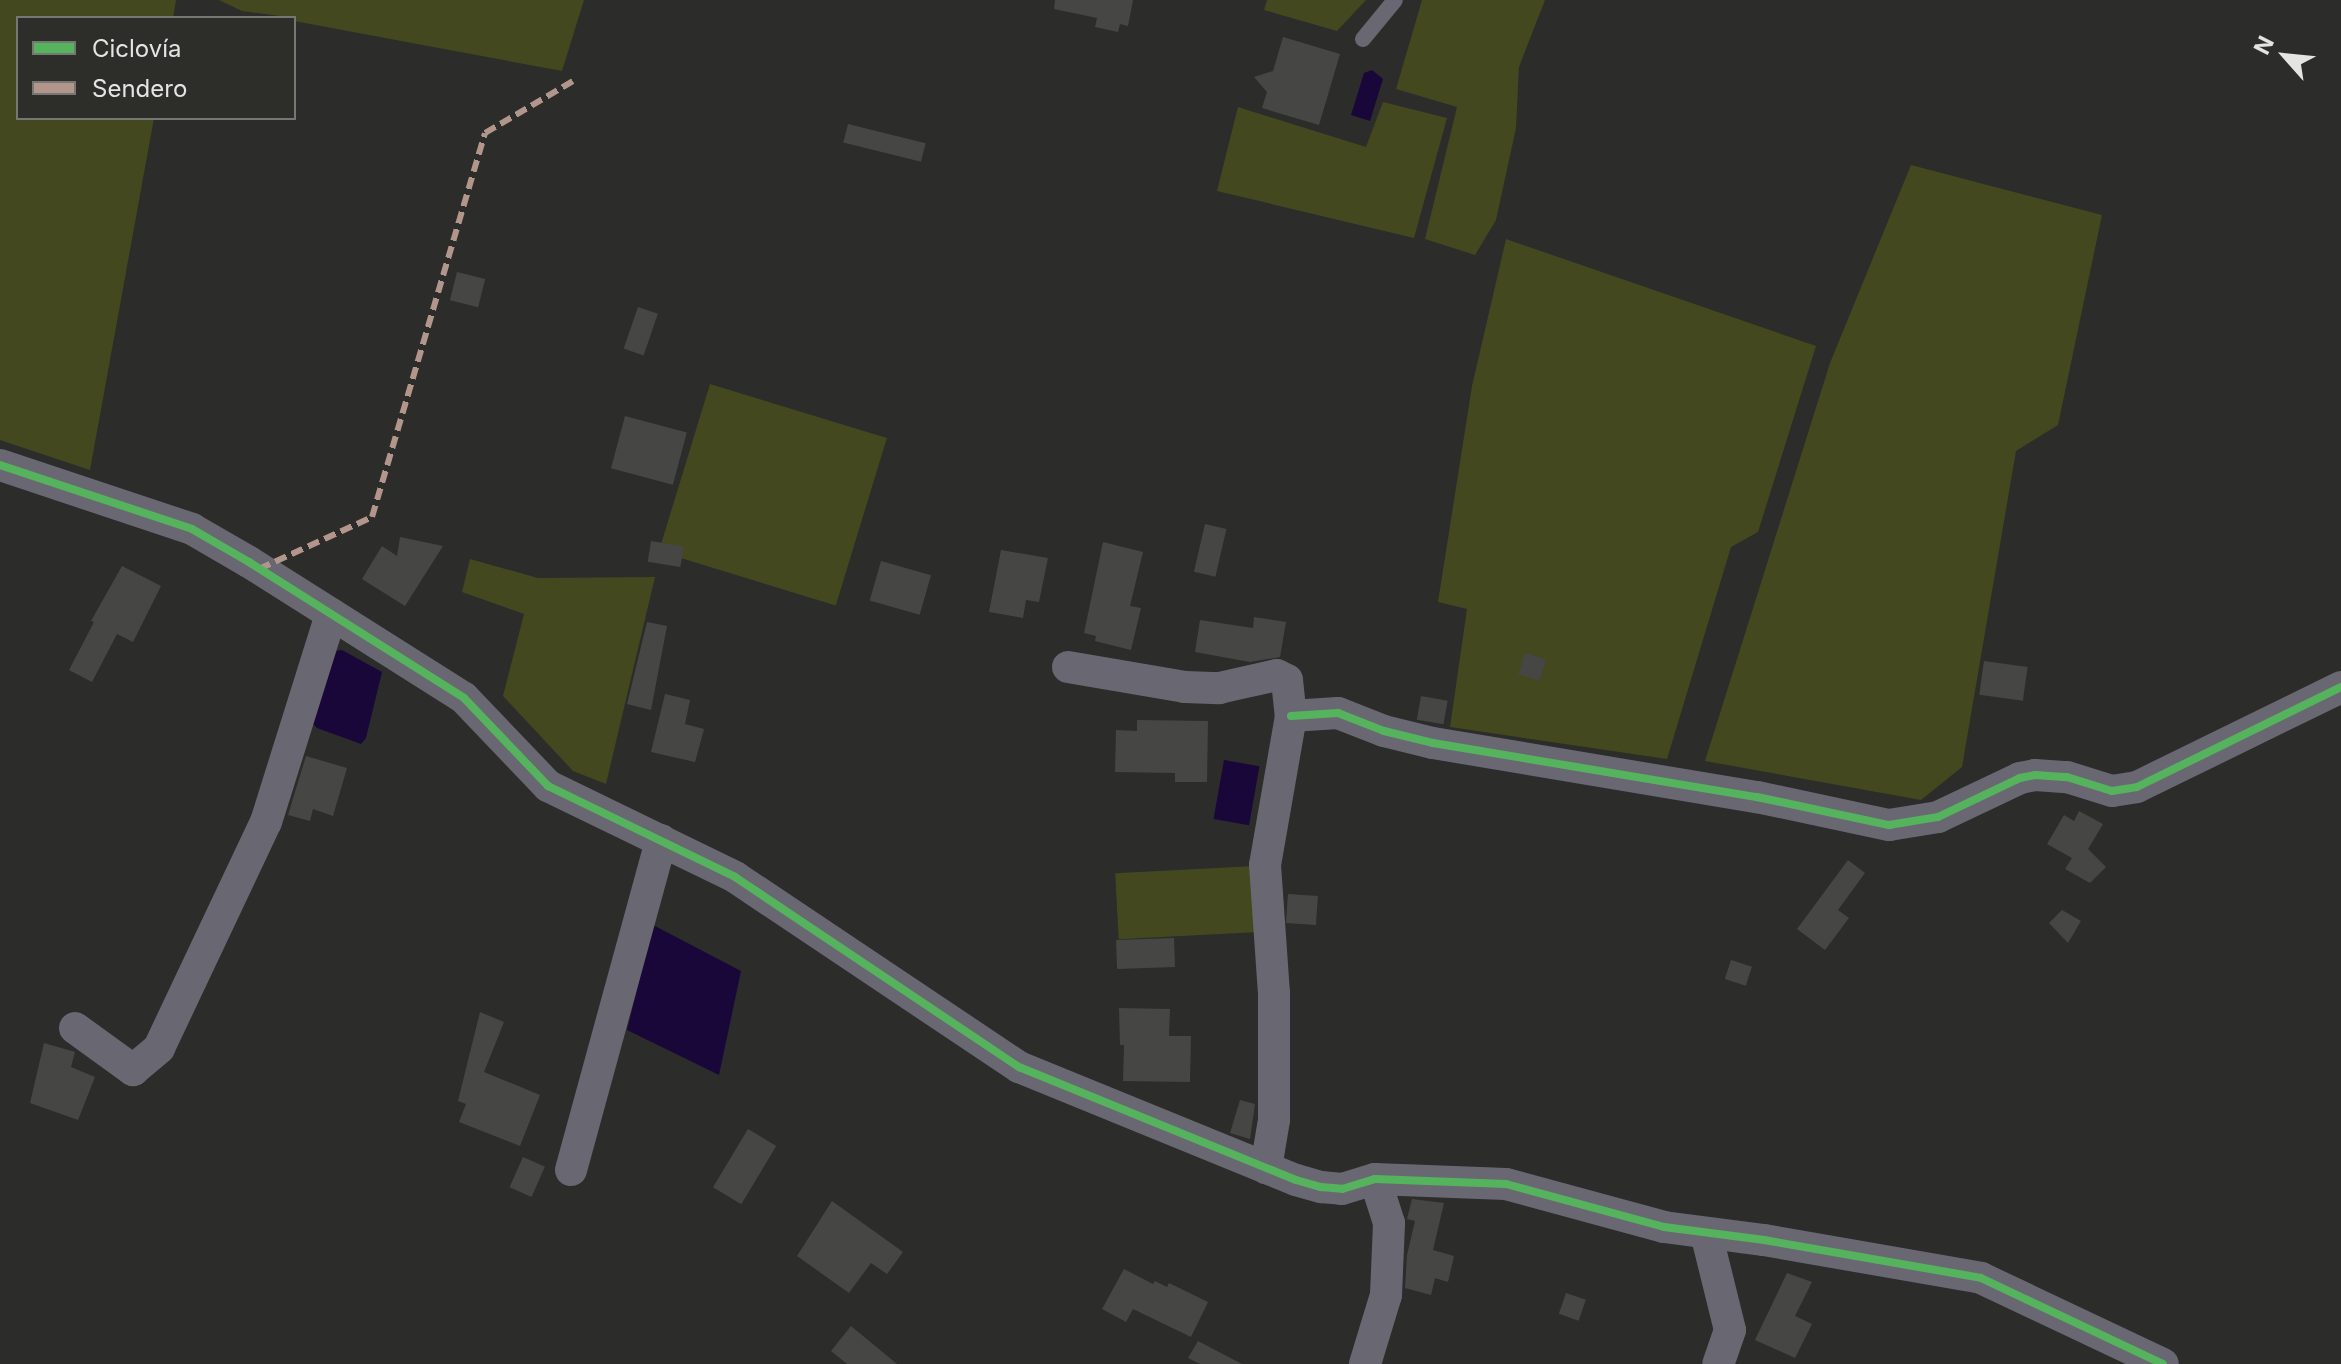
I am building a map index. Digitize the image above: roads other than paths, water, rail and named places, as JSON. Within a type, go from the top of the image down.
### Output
[{"type":"street","points":[[0,465],[192,529],[464,698],[548,786],[735,877],[1019,1067],[1266,1168],[1321,1187],[1342,1189],[1375,1179],[1506,1184],[1664,1227],[1981,1278],[2163,1364]]},
{"type":"street","points":[[75,1028],[133,1070],[159,1048],[266,822],[331,614]]},
{"type":"street","points":[[1068,667],[1185,687],[1219,688],[1277,675],[1287,680],[1291,716],[1265,865],[1274,993],[1274,1120],[1266,1168]]},
{"type":"street","points":[[1291,716],[1338,713],[1384,731],[1433,743],[1757,797],[1889,825],[1938,817],[2020,778],[2035,775],[2067,777],[2112,791],[2137,787],[2341,687]]},
{"type":"street","points":[[571,1170],[661,840]]},
{"type":"street","points":[[1365,1364],[1386,1295],[1389,1223],[1375,1179]]},
{"type":"street","points":[[1706,1233],[1730,1330],[1718,1364]]},
{"type":"lane","points":[[1363,39],[1395,0]]}]
